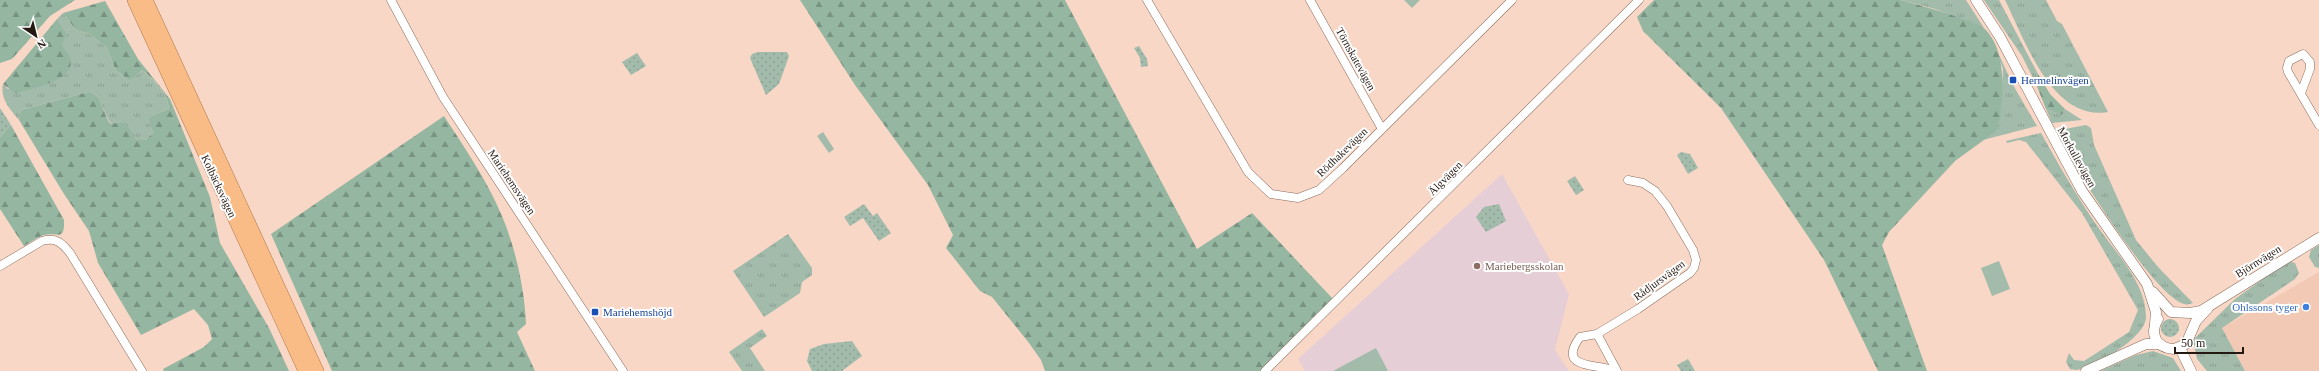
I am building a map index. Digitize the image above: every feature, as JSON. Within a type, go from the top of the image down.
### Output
[{"type":"highway","name":"Kolbäcksvägen","points":[[134,0],[305,371]]},
{"type":"highway","name":"Kolbäcksvägen","points":[[146,0],[317,371]]},
{"type":"street","name":"Mariehemsvägen","points":[[391,0],[443,97],[623,371]]},
{"type":"street","name":"Rödhakevägen","points":[[1147,0],[1248,172],[1271,194],[1298,198],[1319,190],[1512,0]]},
{"type":"street","name":"Törnskatevägen","points":[[1310,0],[1382,129]]},
{"type":"street","name":"Älgvägen","points":[[1265,371],[1639,0]]},
{"type":"street","name":"Morkullevägen","points":[[1976,0],[2000,36],[2082,191],[2147,284],[2156,312],[2154,326]]},
{"type":"street","points":[[2300,93],[2319,125]]},
{"type":"street","name":"Rådjursvägen","points":[[1614,371],[1609,368],[1587,367],[1580,364],[1574,357],[1574,346],[1580,337],[1597,334],[1645,305],[1694,268],[1696,260],[1693,250],[1667,206],[1655,191],[1643,183],[1628,180]]},
{"type":"street","name":"Björnvägen","points":[[2175,313],[2201,311],[2274,264],[2319,238]]},
{"type":"street","points":[[0,266],[42,241],[49,239],[59,241],[70,253],[142,371]]},
{"type":"street","points":[[2147,284],[2163,305],[2189,322],[2191,331]]},
{"type":"street","name":"Björnvägen","points":[[2180,348],[2186,344],[2196,321],[2210,306]]},
{"type":"street","points":[[2132,350],[2164,314],[2175,313]]},
{"type":"street","points":[[2154,326],[2155,339],[2168,349],[2180,348],[2191,371]]},
{"type":"street","points":[[1597,334],[1617,371]]},
{"type":"street","points":[[2086,371],[2146,344],[2160,344]]},
{"type":"shaded area","name":"Mariebergsskolan","points":[[1502,174],[1569,294],[1555,350],[1569,371],[1305,371],[1298,359]]},
{"type":"shaded area","points":[[2319,272],[2319,371],[2245,371],[2222,328]]},
{"type":"green space","points":[[0,0],[75,0],[50,16],[12,59],[0,63]]},
{"type":"green space","points":[[800,0],[1065,0],[1197,249],[1252,213],[1333,299],[1263,371],[1045,371],[1041,360],[1029,343],[992,297],[980,291],[946,248],[953,235],[928,185],[855,85]]},
{"type":"green space","points":[[1404,0],[1420,0],[1412,8]]},
{"type":"green space","points":[[1654,0],[1901,0],[1971,22],[1985,29],[1993,39],[2001,63],[2002,77],[1999,129],[1955,161],[1889,232],[1882,245],[1927,371],[1878,371],[1824,260],[1721,108],[1643,31],[1637,17]]},
{"type":"green space","points":[[1901,0],[1966,0],[1984,28],[1935,9]]},
{"type":"green space","points":[[1984,0],[1999,0],[2038,74],[2036,84],[2022,56]]},
{"type":"green space","points":[[2005,0],[2046,0],[2057,21],[2062,24],[2108,112],[2088,112],[2071,104],[2056,92],[2043,75],[2032,56]]},
{"type":"green space","points":[[105,1],[138,59],[170,99],[210,197],[220,243],[269,328],[289,371],[164,371],[163,369],[204,347],[212,339],[208,325],[194,309],[141,335],[98,263],[89,231],[64,194],[19,120],[21,110],[88,92],[97,96],[100,100],[111,124],[120,122],[126,123],[137,140],[145,140],[153,133],[148,119],[153,115],[169,109],[166,97],[160,87],[142,70],[130,81],[115,69],[107,48],[90,34],[76,30],[63,13]]},
{"type":"green space","points":[[63,13],[76,30],[90,34],[107,48],[115,69],[130,81],[142,70],[163,92],[169,109],[153,115],[148,119],[153,133],[145,140],[137,140],[126,124],[120,122],[112,124],[97,96],[88,92],[21,110],[19,120],[9,108],[4,99],[2,89],[3,84],[8,89],[70,59],[61,45],[67,33],[57,19]]},
{"type":"green space","points":[[57,19],[67,33],[62,45],[70,58],[71,66],[67,73],[51,83],[15,93],[3,84]]},
{"type":"green space","points":[[1993,42],[2013,85],[2037,126],[1983,140],[1999,129],[2003,69]]},
{"type":"green space","points":[[1139,46],[1147,59],[1148,66],[1141,67],[1140,58],[1134,48]]},
{"type":"green space","points":[[758,52],[787,52],[789,56],[779,84],[766,95],[750,58],[752,54]]},
{"type":"green space","points":[[637,53],[646,66],[631,75],[622,62]]},
{"type":"green space","points":[[2038,74],[2050,94],[2065,109],[2062,115],[2046,109],[2036,84]]},
{"type":"green space","points":[[0,108],[11,125],[0,137]]},
{"type":"green space","points":[[2046,109],[2062,115],[2065,109],[2082,120],[2052,123]]},
{"type":"green space","points":[[444,116],[482,176],[495,201],[511,240],[524,297],[526,324],[517,332],[535,371],[332,371],[271,234]]},
{"type":"green space","points":[[11,125],[64,220],[62,234],[44,235],[24,246],[0,209],[0,137]]},
{"type":"green space","points":[[2086,125],[2091,128],[2094,145],[2136,240],[2158,267],[2193,303],[2184,304],[2170,296],[2153,278],[2114,226],[2054,131]]},
{"type":"green space","points":[[823,132],[834,149],[829,153],[817,136]]},
{"type":"green space","points":[[2041,133],[2083,204],[2136,280],[2145,304],[2146,317],[2144,325],[2138,334],[2118,350],[2106,357],[2084,368],[2076,370],[2070,369],[2066,362],[2069,353],[2074,360],[2084,361],[2129,332],[2138,310],[2082,213],[2026,142],[2019,140],[2007,143],[2006,141]]},
{"type":"green space","points":[[1681,152],[1690,154],[1698,168],[1688,174],[1677,155]]},
{"type":"green space","points":[[1575,176],[1584,190],[1576,195],[1567,181]]},
{"type":"green space","points":[[864,204],[873,216],[877,213],[891,233],[879,241],[863,218],[850,226],[844,217]]},
{"type":"green space","points":[[1499,204],[1506,221],[1486,232],[1476,217],[1484,207]]},
{"type":"green space","points":[[788,234],[812,268],[812,275],[802,282],[800,293],[764,317],[733,271]]},
{"type":"green space","points":[[2319,245],[2319,268],[2315,267],[2309,257],[2311,250]]},
{"type":"green space","points":[[1999,261],[2010,289],[1992,296],[1981,268]]},
{"type":"green space","points":[[2288,261],[2295,263],[2299,273],[2295,279],[2222,328],[2245,371],[2207,371],[2197,359],[2193,340],[2235,299]]},
{"type":"green space","points":[[2170,319],[2174,320],[2178,324],[2178,332],[2174,336],[2170,337],[2166,336],[2162,332],[2161,328],[2162,324],[2166,320]]},
{"type":"green space","points":[[762,329],[767,336],[750,348],[765,371],[742,371],[729,352]]},
{"type":"green space","points":[[852,341],[862,356],[842,371],[812,371],[807,361],[810,349],[824,344]]},
{"type":"green space","points":[[1376,348],[1388,371],[1333,371]]},
{"type":"green space","points":[[2153,351],[2173,358],[2181,371],[2100,371],[2136,355]]},
{"type":"green space","points":[[1688,359],[1695,371],[1681,371],[1677,365]]},
{"type":"place","name":"Hermelinvägen","points":[[2013,80]]},
{"type":"place","name":"Mariebergsskolan","points":[[1477,266]]},
{"type":"place","name":"Ohlssons tyger","points":[[2306,307]]},
{"type":"place","name":"Mariehemshöjd","points":[[595,312]]}]
